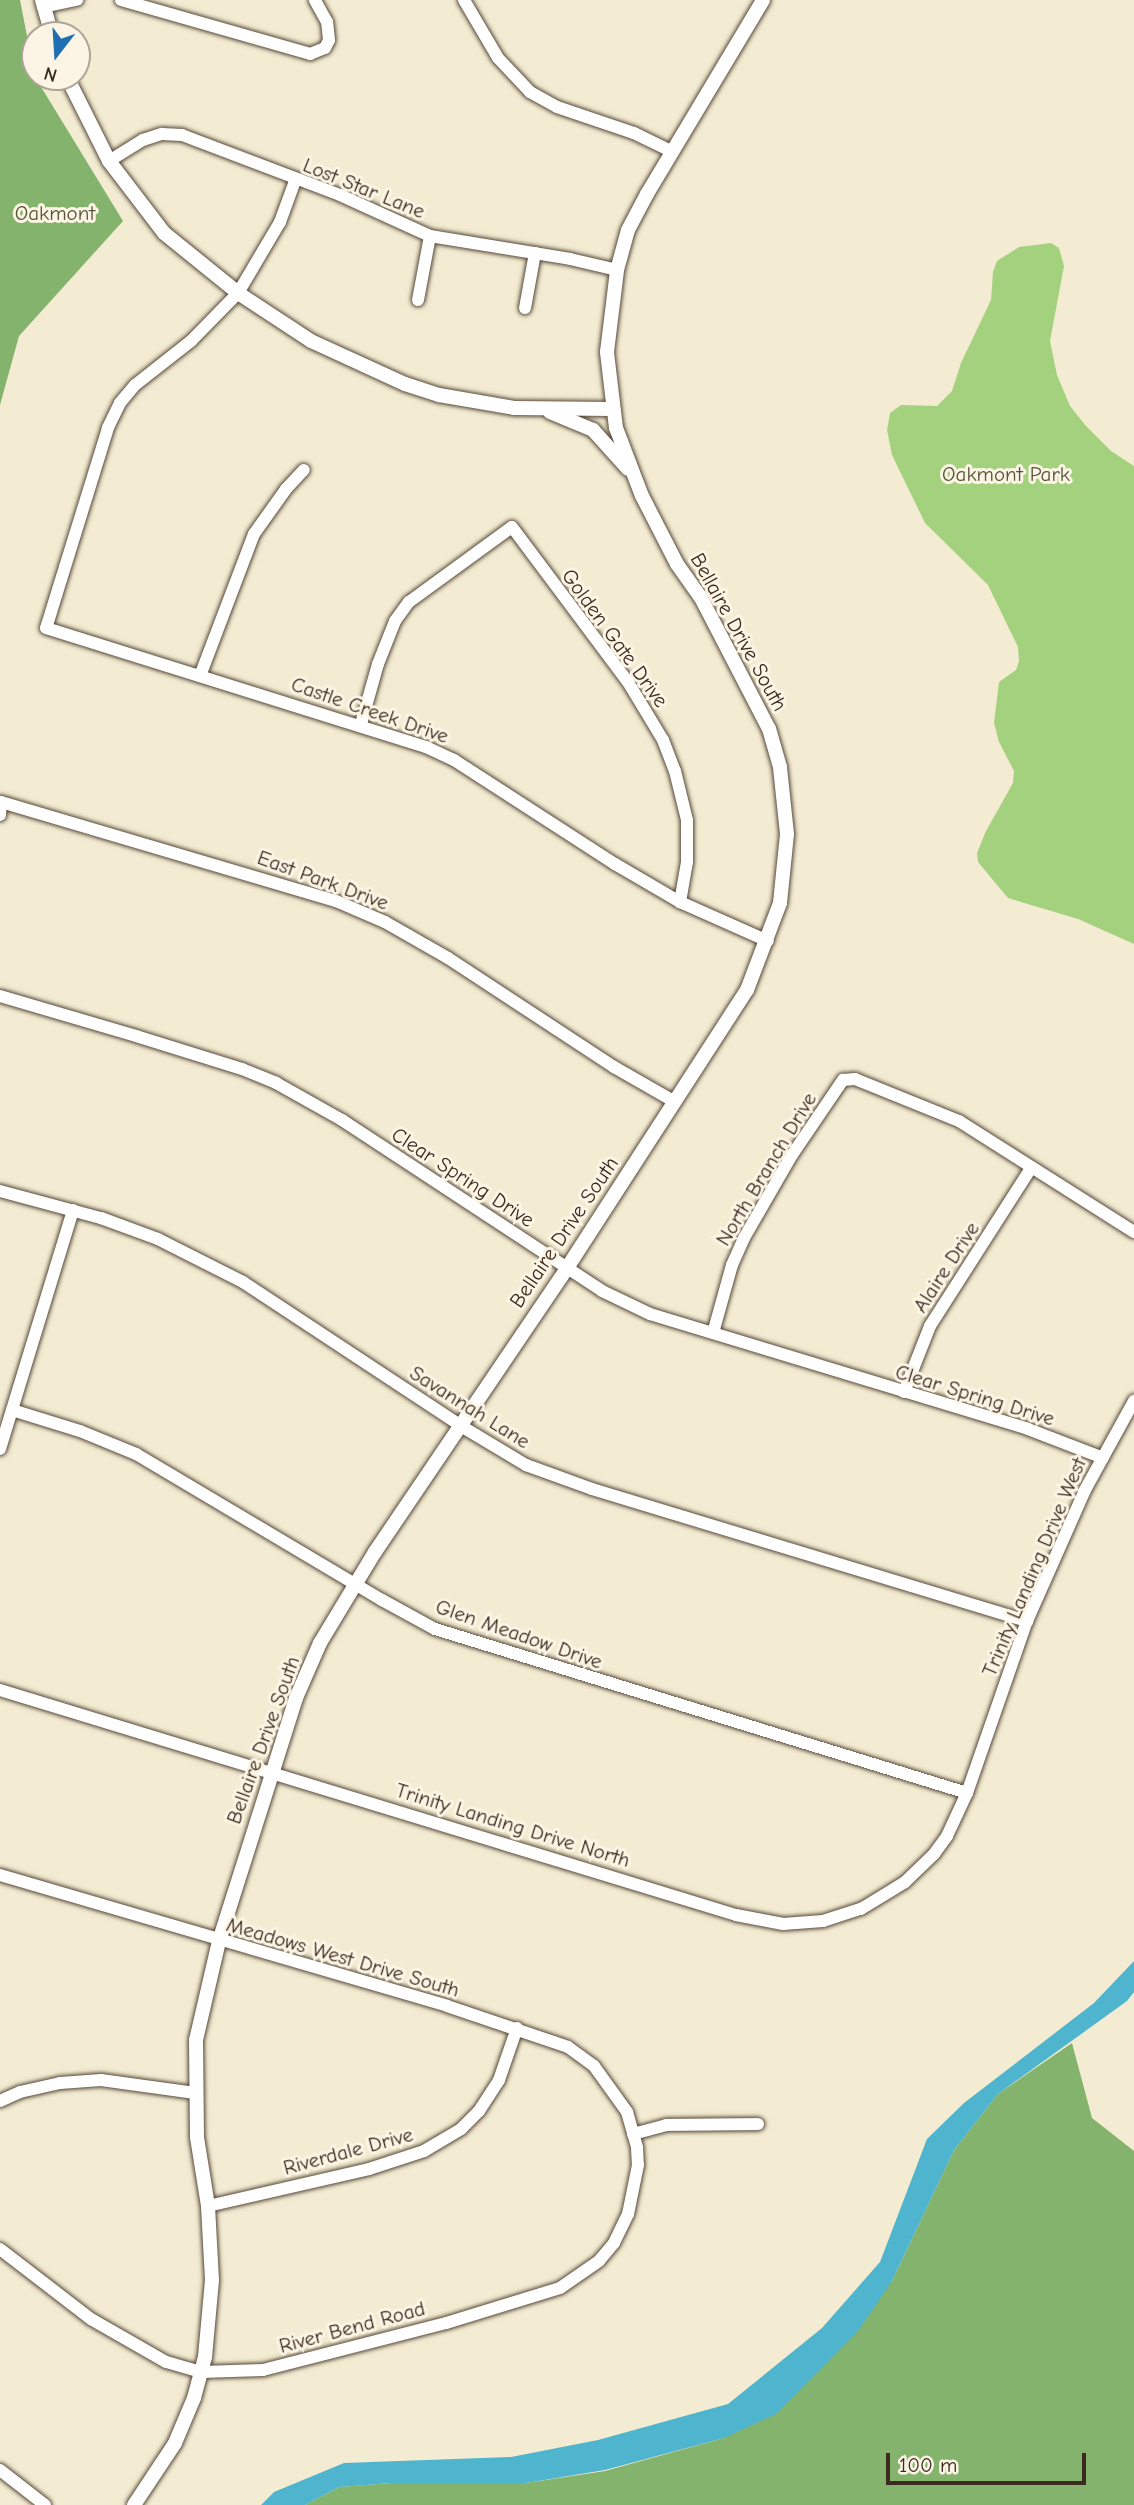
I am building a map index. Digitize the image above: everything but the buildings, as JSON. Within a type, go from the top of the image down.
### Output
[{"type":"street","points":[[48,21],[43,4],[76,0]]},
{"type":"street","points":[[121,0],[310,54],[325,48],[328,40],[327,22],[315,0]]},
{"type":"street","points":[[464,0],[498,58],[530,92],[557,107],[634,133],[673,152]]},
{"type":"street","name":"Bellaire Drive South","points":[[134,2505],[175,2443],[201,2372],[211,2311],[208,2206],[197,2137],[196,2040],[219,1941],[296,1698],[320,1643],[355,1584],[567,1268],[747,990],[768,941],[780,903],[786,860],[785,807],[780,767],[762,712],[701,598],[677,564],[634,476],[616,428],[607,352],[617,270],[628,230],[763,0]]},
{"type":"street","points":[[74,91],[109,161],[164,233],[238,293],[311,341],[405,384],[452,397],[546,410],[612,409]]},
{"type":"street","name":"Lost Star Lane","points":[[109,161],[143,140],[162,134],[182,135],[295,181],[340,195],[430,236],[617,270]]},
{"type":"street","points":[[238,293],[280,222],[295,181]]},
{"type":"street","points":[[418,300],[430,236]]},
{"type":"street","points":[[525,308],[535,253]]},
{"type":"street","name":"Castle Creek Drive","points":[[238,293],[191,341],[135,385],[120,403],[108,428],[46,628],[417,743],[454,760],[615,864],[680,901],[768,941]]},
{"type":"street","points":[[546,410],[593,430],[634,476]]},
{"type":"street","points":[[200,676],[254,534],[286,489],[304,470]]},
{"type":"street","name":"Golden Gate Drive","points":[[361,724],[395,621],[409,602],[512,527],[628,682],[663,740],[675,771],[687,820],[687,862],[680,901]]},
{"type":"street","name":"East Park Drive","points":[[1,809],[270,879],[385,922],[448,958],[614,1067],[676,1102]]},
{"type":"street","name":"Clear Spring Drive","points":[[0,996],[149,1040],[276,1083],[342,1120],[602,1291],[650,1314],[1028,1429],[1102,1458]]},
{"type":"street","name":"North Branch Drive","points":[[713,1334],[732,1265],[744,1238],[792,1155],[843,1080],[855,1079],[959,1121],[1031,1168]]},
{"type":"street","points":[[1031,1168],[1134,1232]]},
{"type":"street","name":"Alaire Drive","points":[[904,1392],[930,1326],[1031,1168]]},
{"type":"street","name":"Savannah Lane","points":[[0,1191],[73,1210],[158,1239],[243,1282],[461,1426],[526,1465],[592,1489],[1027,1621]]},
{"type":"street","points":[[0,1448],[73,1210]]},
{"type":"street","name":"Trinity Landing Drive West","points":[[967,1793],[1027,1621],[1102,1458],[1134,1401]]},
{"type":"street","name":"Glen Meadow Drive","points":[[12,1410],[80,1431],[136,1454],[435,1629],[967,1793]]},
{"type":"street","name":"Trinity Landing Drive North","points":[[0,1690],[736,1914],[783,1924],[804,1925],[861,1909],[905,1882],[934,1854],[947,1836],[967,1793]]},
{"type":"street","name":"Meadows West Drive South","points":[[0,1875],[517,2028],[568,2047],[594,2066],[627,2112],[634,2134]]},
{"type":"street","name":"Riverdale Drive","points":[[208,2206],[369,2169],[424,2151],[461,2129],[480,2111],[499,2080],[517,2028]]},
{"type":"street","points":[[0,2101],[20,2092],[60,2083],[101,2080],[195,2093]]},
{"type":"street","points":[[634,2134],[666,2125],[758,2124]]},
{"type":"street","name":"River Bend Road","points":[[0,2249],[91,2319],[139,2349],[166,2362],[201,2372],[263,2370],[446,2323],[560,2288],[599,2261],[614,2243],[628,2214],[638,2165],[634,2134]]},
{"type":"street","points":[[0,2470],[45,2505]]},
{"type":"green space","name":"Oakmont","points":[[0,0],[20,0],[24,21],[21,21],[21,91],[44,91],[123,221],[19,336],[0,405]]},
{"type":"green space","name":"Oakmont Park","points":[[1051,243],[1059,248],[1064,266],[1050,341],[1057,375],[1070,406],[1086,426],[1111,451],[1134,466],[1134,944],[1078,919],[1008,898],[978,862],[977,853],[986,831],[1013,783],[1014,771],[999,742],[994,723],[999,682],[1016,670],[1019,661],[1018,647],[988,585],[925,523],[892,455],[887,430],[890,413],[901,405],[937,406],[952,391],[961,363],[991,300],[993,272],[997,261],[1019,247]]},
{"type":"green space","points":[[1072,2043],[1092,2118],[1134,2151],[1134,2505],[305,2505],[339,2487],[392,2483],[526,2483],[605,2471],[724,2438],[892,2281],[954,2150],[998,2094]]},
{"type":"water","points":[[1134,1961],[1134,1992],[1127,2001],[998,2094],[954,2150],[892,2281],[858,2331],[776,2414],[724,2438],[605,2470],[526,2483],[392,2483],[339,2487],[305,2505],[261,2505],[274,2492],[344,2463],[511,2457],[598,2440],[728,2404],[822,2328],[880,2262],[927,2139],[964,2103],[1094,2003]]}]
